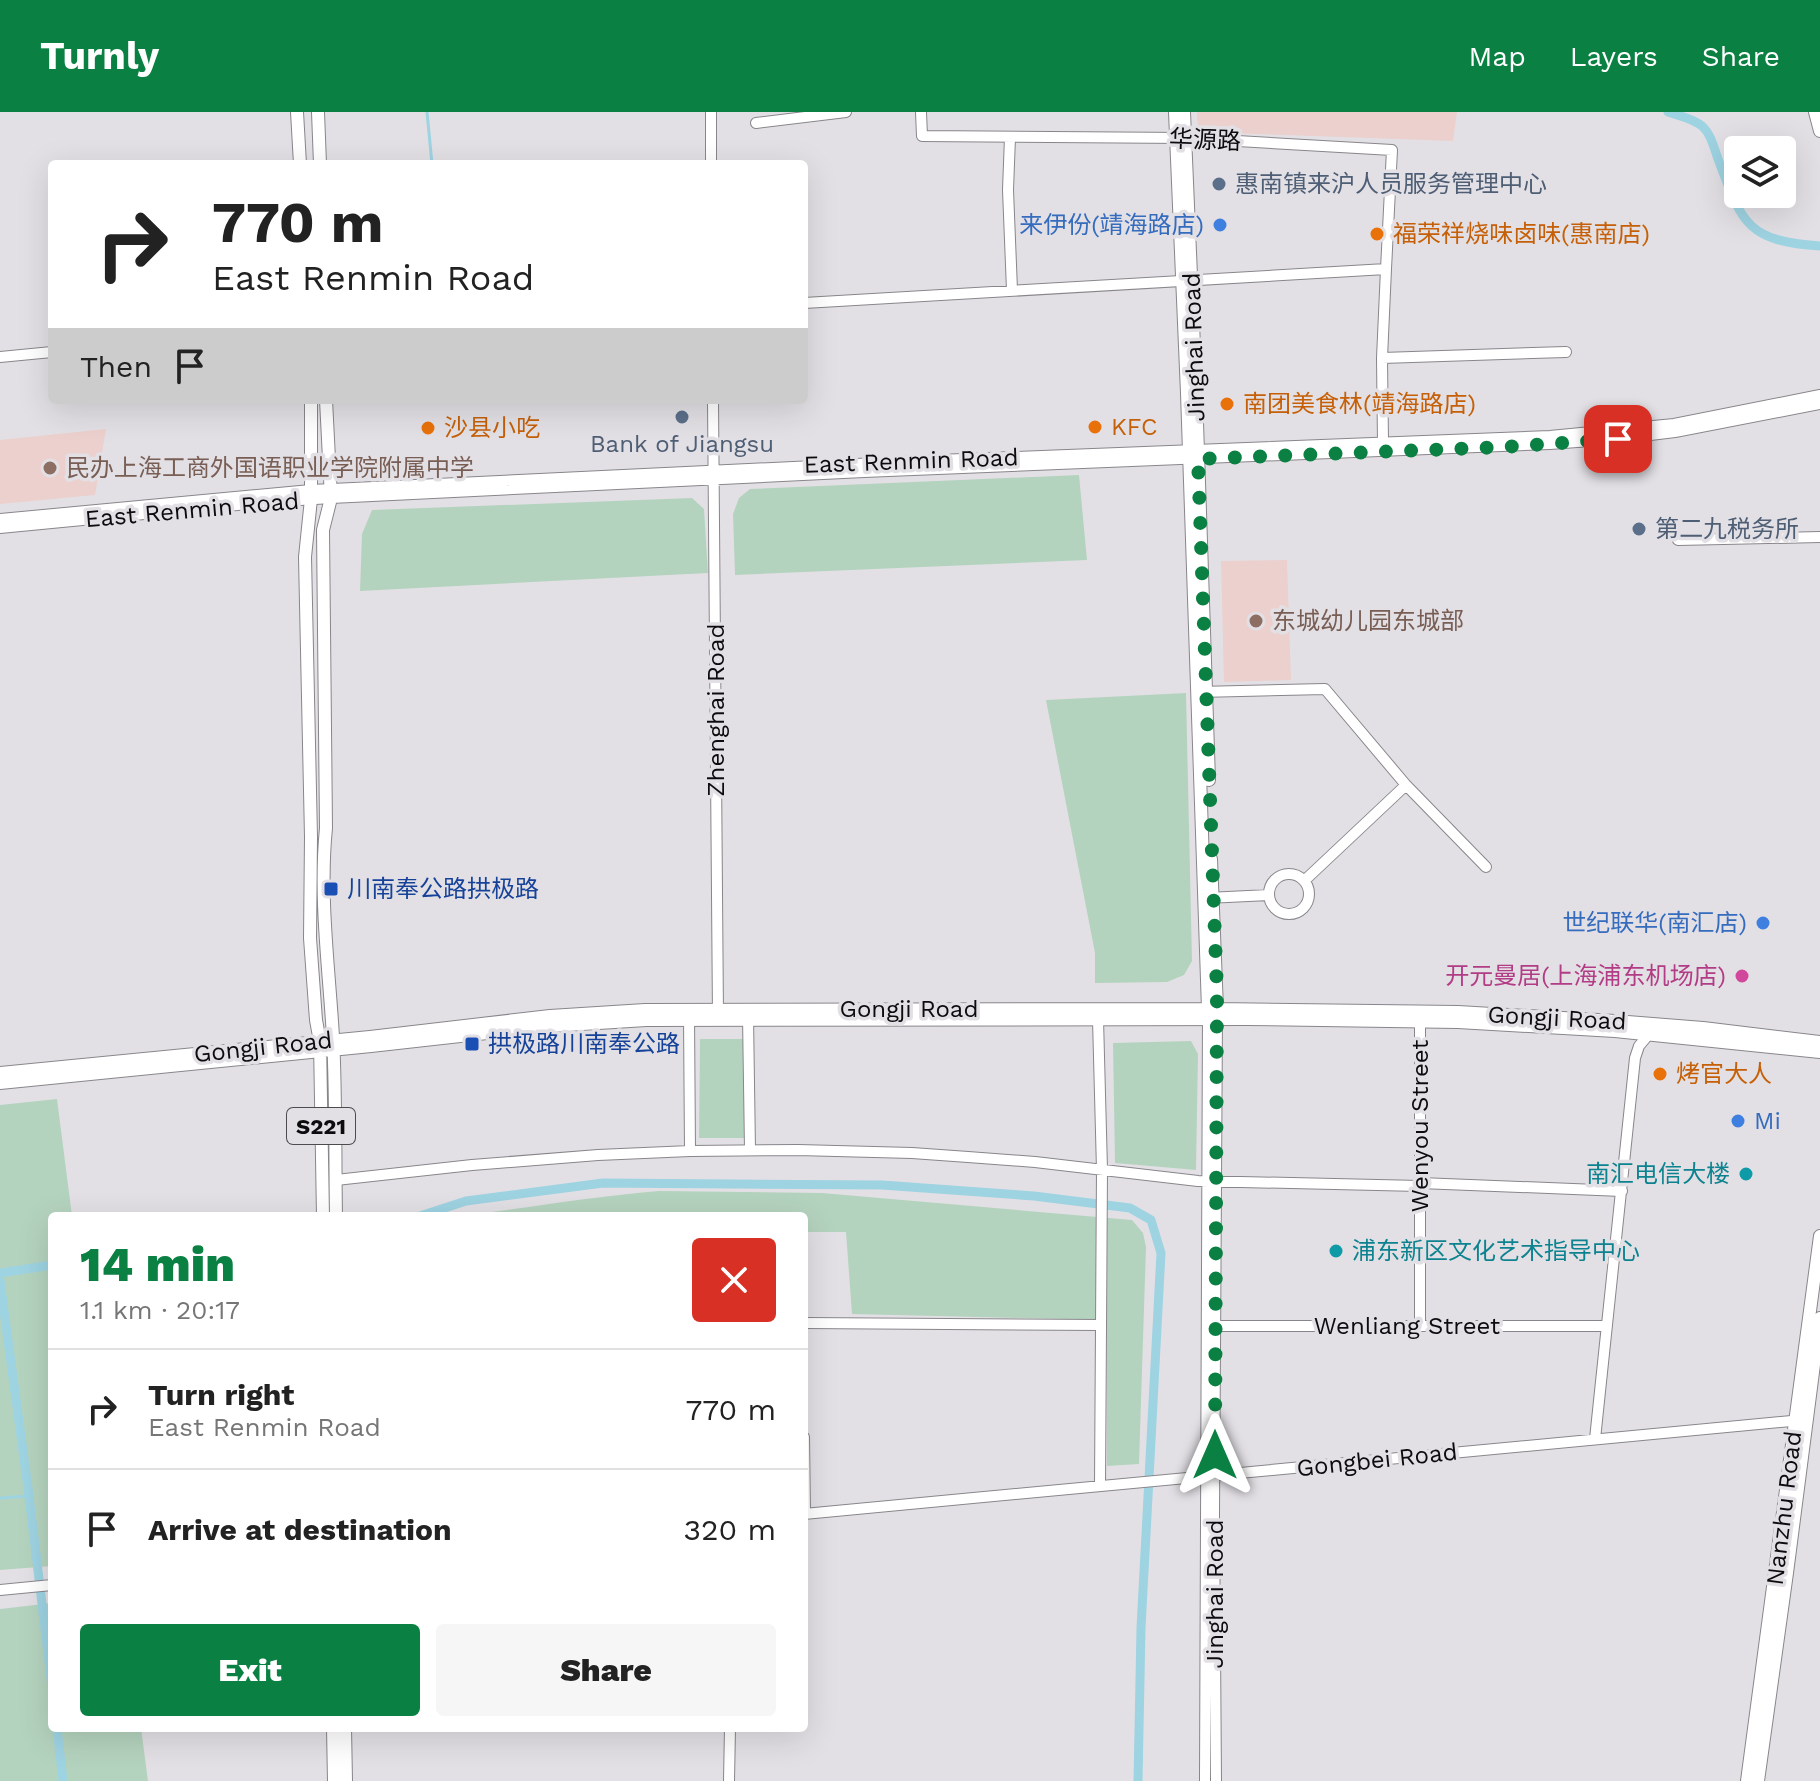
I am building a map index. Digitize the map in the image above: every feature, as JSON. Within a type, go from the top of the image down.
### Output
[{"type":"main road","points":[[297,112],[300,160]]},
{"type":"main road","points":[[318,112],[320,160]]},
{"type":"main road","name":"Jinghai Road","points":[[1175,112],[1181,138]]},
{"type":"main road","name":"Jinghai Road","points":[[1184,112],[1181,138],[1212,1014]]},
{"type":"main road","points":[[1815,112],[1820,131]]},
{"type":"main road","points":[[311,404],[311,494],[305,557],[311,822],[310,938],[316,1020],[326,1046]]},
{"type":"main road","points":[[326,404],[331,493],[323,530],[326,1046]]},
{"type":"main road","name":"Gongji Road","points":[[0,1073],[689,1014],[1514,1014],[1690,1027],[1820,1042]]},
{"type":"main road","name":"Gongji Road","points":[[748,1014],[1098,1019],[1212,1014],[1571,1027],[1820,1052]]},
{"type":"main road","name":"Gongji Road","points":[[0,1083],[326,1046]]},
{"type":"main road","name":"S221","points":[[326,1046],[336,1180],[329,1212]]},
{"type":"main road","name":"S221","points":[[326,1046],[329,1212]]},
{"type":"main road","name":"Nanzhu Road","points":[[1758,1781],[1787,1573],[1820,1236]]},
{"type":"main road","name":"Nanzhu Road","points":[[1747,1781],[1801,1420],[1820,1318]]},
{"type":"main road","points":[[333,1732],[334,1781]]},
{"type":"main road","points":[[345,1732],[346,1781]]},
{"type":"street","points":[[711,112],[711,160]]},
{"type":"street","points":[[756,123],[846,112]]},
{"type":"street","name":"华源路","points":[[921,112],[922,136],[1181,138],[1392,150],[1386,269]]},
{"type":"street","points":[[1010,137],[1008,190],[1012,290]]},
{"type":"street","points":[[808,303],[1386,269],[1382,358],[1383,443]]},
{"type":"street","points":[[0,357],[48,352]]},
{"type":"street","points":[[1382,358],[1566,352]]},
{"type":"street","name":"East Renmin Road","points":[[1194,455],[1650,427],[1820,395]]},
{"type":"street","name":"Zhenghai Road","points":[[713,404],[718,1014]]},
{"type":"street","name":"East Renmin Road","points":[[0,519],[331,493],[1194,455],[1503,447],[1618,439],[1702,428],[1820,404]]},
{"type":"street","name":"East Renmin Road","points":[[0,528],[311,494]]},
{"type":"street","points":[[1678,540],[1820,537]]},
{"type":"street","points":[[1202,692],[1325,689],[1406,785],[1486,867]]},
{"type":"street","points":[[1304,881],[1406,785]]},
{"type":"street","points":[[1284,874],[1296,875],[1304,881],[1308,888],[1308,900],[1296,912],[1279,911],[1271,902],[1269,895],[1274,880],[1284,874]]},
{"type":"street","points":[[1209,898],[1269,895]]},
{"type":"street","points":[[689,1014],[690,1151]]},
{"type":"street","points":[[748,1014],[750,1150]]},
{"type":"street","name":"Jinghai Road","points":[[1205,1781],[1212,1014]]},
{"type":"street","points":[[1098,1019],[1102,1170],[1100,1486]]},
{"type":"street","name":"Wenyou Street","points":[[1420,1022],[1420,1326]]},
{"type":"street","points":[[1595,1439],[1635,1058],[1639,1046],[1649,1034]]},
{"type":"street","points":[[336,1180],[533,1160],[750,1150],[912,1153],[1212,1182],[1622,1191]]},
{"type":"street","points":[[808,1323],[1101,1325]]},
{"type":"street","name":"Wenliang Street","points":[[1211,1326],[1607,1326]]},
{"type":"street","name":"Gongbei Road","points":[[808,1514],[1801,1420]]},
{"type":"street","name":"Jinghai Road","points":[[1210,1476],[1216,1781]]},
{"type":"street","points":[[0,1590],[48,1585]]},
{"type":"street","points":[[729,1781],[730,1732]]},
{"type":"shaded area","points":[[1197,112],[1457,112],[1453,141],[1198,132]]},
{"type":"shaded area","name":"民办上海工商外国语职业学院附属中学","points":[[106,429],[95,495],[0,504],[0,440]]},
{"type":"shaded area","name":"东城幼儿园东城部","points":[[1287,560],[1291,680],[1224,682],[1221,561]]},
{"type":"green space","points":[[1079,475],[1087,560],[735,575],[733,514],[739,498],[750,489]]},
{"type":"green space","points":[[692,498],[704,509],[708,573],[360,591],[362,534],[372,510]]},
{"type":"green space","points":[[1186,693],[1192,961],[1184,975],[1167,982],[1095,983],[1095,953],[1046,700]]},
{"type":"green space","points":[[700,1039],[745,1039],[744,1138],[699,1138]]},
{"type":"green space","points":[[1191,1041],[1198,1054],[1196,1170],[1115,1163],[1113,1043]]},
{"type":"green space","points":[[57,1099],[71,1212],[48,1212],[48,1566],[0,1570],[0,1105]]},
{"type":"green space","points":[[659,1191],[822,1193],[1132,1220],[1143,1233],[1146,1247],[1139,1464],[1107,1466],[1107,1320],[852,1314],[846,1232],[808,1232],[808,1212],[491,1212]]},
{"type":"green space","points":[[48,1603],[48,1732],[142,1732],[148,1781],[0,1781],[0,1609]]},
{"type":"waterway","points":[[427,112],[432,160]]},
{"type":"waterway","points":[[1668,112],[1694,121],[1705,129],[1734,199],[1750,225],[1776,239],[1820,246]]},
{"type":"waterway","points":[[432,1212],[466,1201],[603,1183],[882,1185],[1034,1196],[1130,1208],[1151,1220],[1161,1253],[1141,1628],[1138,1781]]},
{"type":"waterway","points":[[0,1273],[48,1266]]},
{"type":"waterway","points":[[0,1281],[48,1654]]},
{"type":"waterway","points":[[0,1498],[29,1496]]},
{"type":"waterway","points":[[57,1732],[63,1781]]},
{"type":"place","name":"惠南镇来沪人员服务管理中心","points":[[1219,184]]},
{"type":"place","name":"来伊份(靖海路店)","points":[[1220,225]]},
{"type":"place","name":"福荣祥烧味卤味(惠南店)","points":[[1377,234]]},
{"type":"place","name":"南团美食林(靖海路店)","points":[[1227,404]]},
{"type":"place","name":"Bank of Jiangsu","points":[[682,417]]},
{"type":"place","name":"KFC","points":[[1095,427]]},
{"type":"place","name":"沙县小吃","points":[[428,428]]},
{"type":"place","name":"民办上海工商外国语职业学院附属中学","points":[[50,468]]},
{"type":"place","name":"第二九税务所","points":[[1639,529]]},
{"type":"place","name":"东城幼儿园东城部","points":[[1256,621]]},
{"type":"place","name":"川南奉公路拱极路","points":[[331,889]]},
{"type":"place","name":"世纪联华(南汇店)","points":[[1763,923]]},
{"type":"place","name":"开元曼居(上海浦东机场店)","points":[[1742,976]]},
{"type":"place","name":"拱极路川南奉公路","points":[[472,1044]]},
{"type":"place","name":"烤官大人","points":[[1660,1074]]},
{"type":"place","name":"Mi","points":[[1738,1121]]},
{"type":"place","name":"南汇电信大楼","points":[[1746,1174]]},
{"type":"place","name":"浦东新区文化艺术指导中心","points":[[1336,1251]]},
{"type":"route","points":[[1215,1455],[1217,993],[1198,459],[1503,447],[1618,439]]}]
